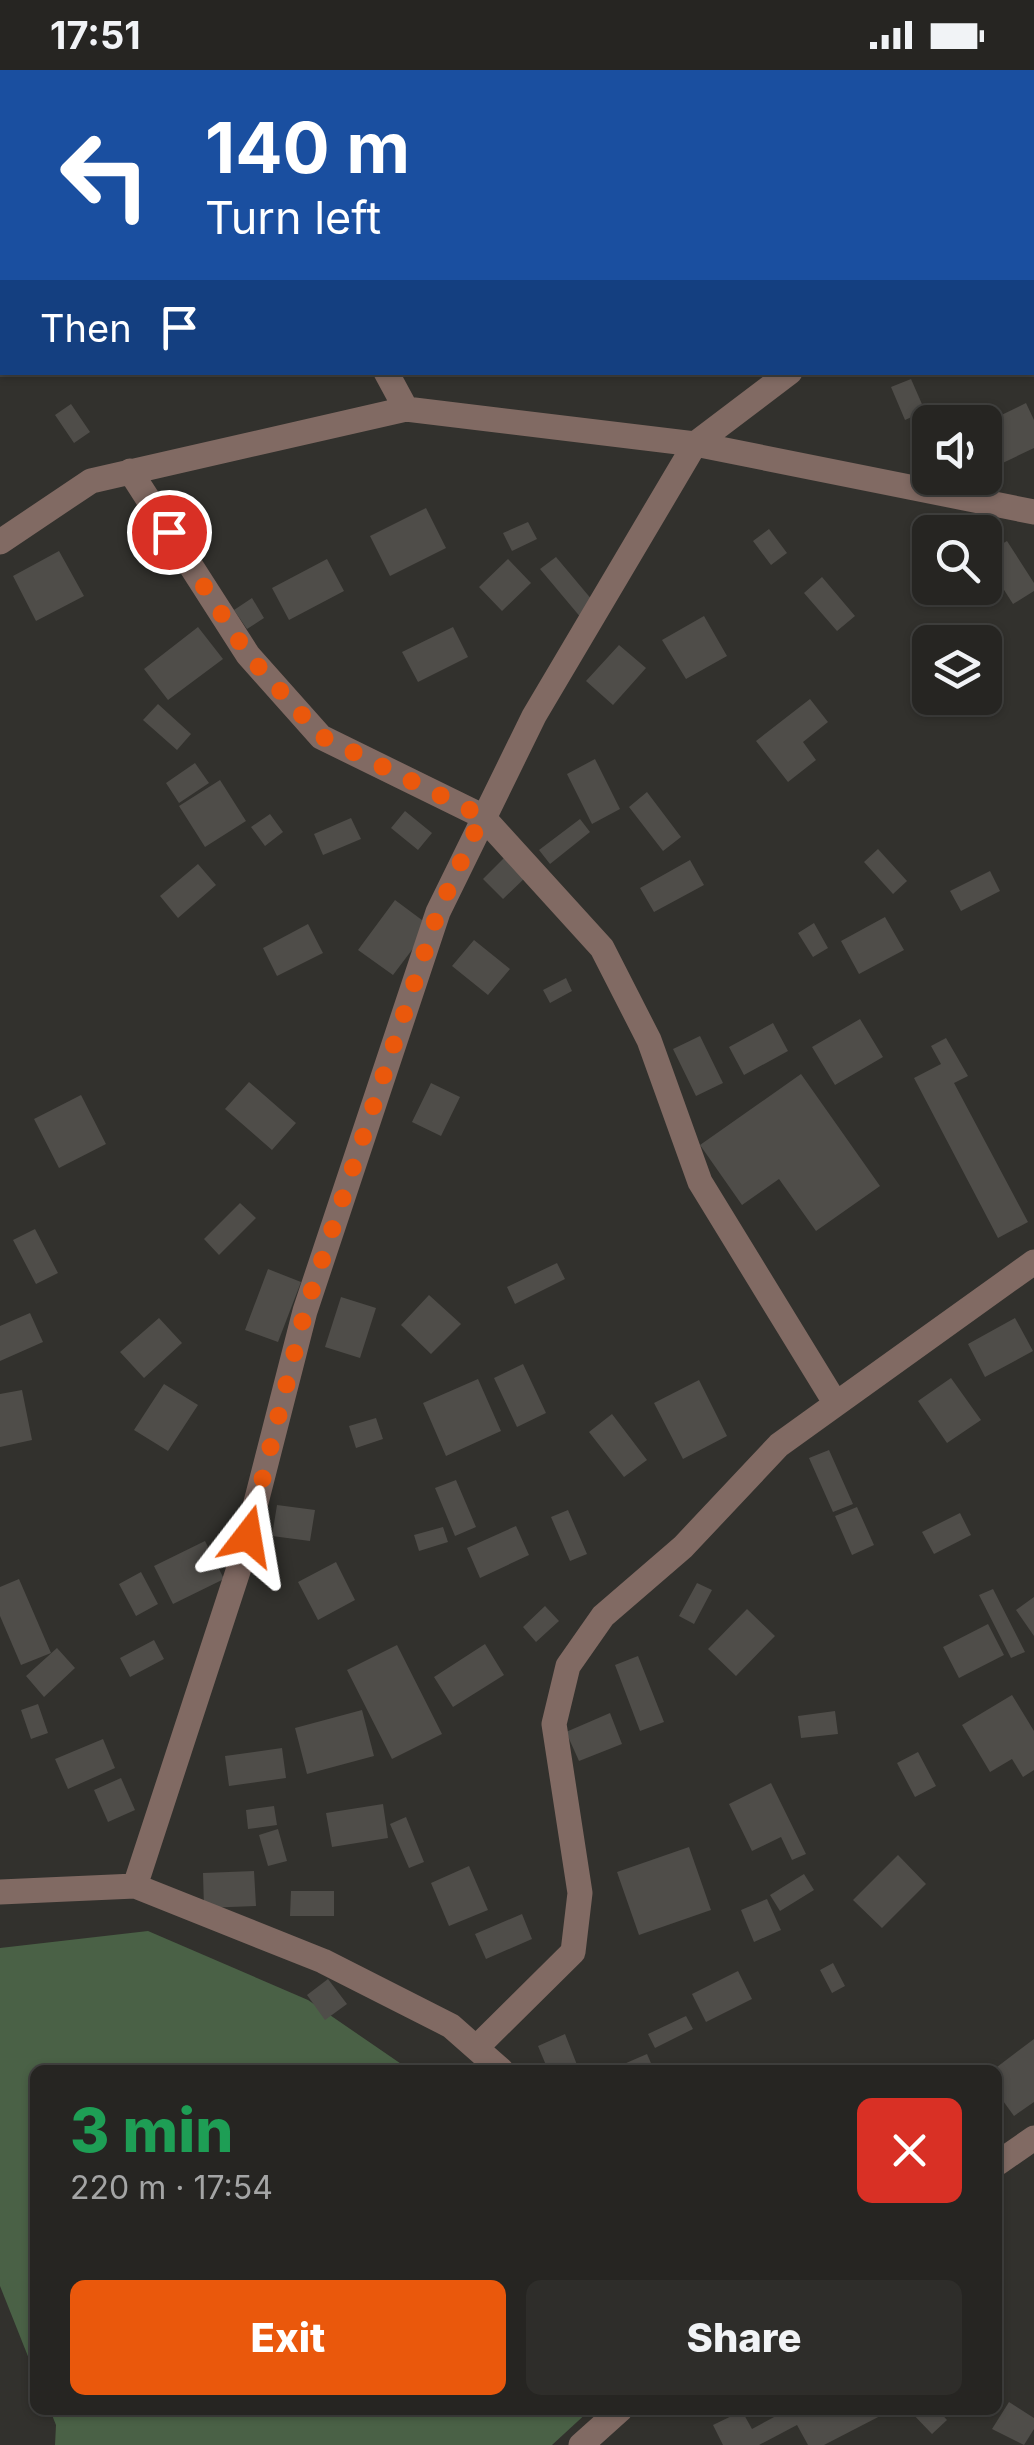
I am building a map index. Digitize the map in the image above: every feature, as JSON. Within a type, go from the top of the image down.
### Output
[{"type":"street","points":[[388,375],[406,410]]},
{"type":"street","points":[[134,1886],[240,1565],[305,1311],[438,912],[534,716],[694,444],[786,375]]},
{"type":"street","points":[[0,542],[90,480],[406,410],[694,444],[1034,512]]},
{"type":"street","points":[[130,472],[248,655],[321,736],[482,816],[602,948],[649,1040],[700,1182],[836,1404]]},
{"type":"street","points":[[476,2048],[572,1952],[580,1893],[554,1724],[568,1666],[603,1616],[683,1547],[779,1445],[1034,1262]]},
{"type":"street","points":[[0,1892],[134,1886],[323,1961],[451,2026],[495,2065]]},
{"type":"street","points":[[1002,2159],[1034,2138]]},
{"type":"street","points":[[581,2445],[614,2415]]},
{"type":"green space","points":[[148,1931],[308,2000],[403,2065],[30,2065],[30,2361],[0,2286],[0,1948]]},
{"type":"green space","points":[[52,2415],[585,2415],[552,2445],[55,2445]]},
{"type":"building","points":[[911,379],[922,405],[912,405],[912,417],[905,420],[891,387]]},
{"type":"building","points":[[1026,403],[1034,420],[1034,448],[1002,463],[1002,415]]},
{"type":"building","points":[[71,404],[90,432],[74,443],[55,415]]},
{"type":"building","points":[[426,508],[446,548],[390,576],[370,536]]},
{"type":"building","points":[[528,522],[537,539],[512,551],[503,533]]},
{"type":"building","points":[[769,529],[787,553],[771,565],[753,541]]},
{"type":"building","points":[[1007,541],[1034,583],[1034,591],[1013,604],[1002,587],[1002,544]]},
{"type":"building","points":[[59,551],[84,596],[36,621],[13,576]]},
{"type":"building","points":[[556,557],[598,607],[582,619],[540,569]]},
{"type":"building","points":[[327,559],[344,591],[289,620],[272,588]]},
{"type":"building","points":[[508,559],[531,583],[502,611],[479,587]]},
{"type":"building","points":[[822,577],[855,616],[837,631],[804,593]]},
{"type":"building","points":[[252,598],[264,618],[247,629],[234,610]]},
{"type":"building","points":[[704,616],[727,656],[686,679],[662,640]]},
{"type":"building","points":[[198,627],[223,659],[168,700],[144,669]]},
{"type":"building","points":[[453,627],[468,657],[418,682],[402,652]]},
{"type":"building","points":[[619,645],[646,668],[613,705],[586,681]]},
{"type":"building","points":[[810,699],[828,722],[803,742],[816,760],[788,782],[756,741]]},
{"type":"building","points":[[158,704],[191,734],[177,750],[143,720]]},
{"type":"building","points":[[595,759],[620,809],[592,824],[567,774]]},
{"type":"building","points":[[195,763],[209,783],[179,803],[166,783]]},
{"type":"building","points":[[220,780],[246,821],[205,847],[179,806]]},
{"type":"building","points":[[647,792],[681,837],[663,851],[629,807]]},
{"type":"building","points":[[405,811],[432,833],[418,850],[391,828]]},
{"type":"building","points":[[270,814],[283,832],[265,846],[251,827]]},
{"type":"building","points":[[351,818],[361,839],[323,855],[314,834]]},
{"type":"building","points":[[580,819],[590,832],[550,864],[539,850]]},
{"type":"building","points":[[878,849],[907,881],[893,894],[864,862]]},
{"type":"building","points":[[507,855],[528,875],[503,899],[483,879]]},
{"type":"building","points":[[690,860],[704,885],[654,912],[640,888]]},
{"type":"building","points":[[198,864],[216,885],[178,918],[160,896]]},
{"type":"building","points":[[990,871],[1000,891],[961,911],[950,891]]},
{"type":"building","points":[[395,900],[430,926],[393,975],[358,950]]},
{"type":"building","points":[[885,917],[904,950],[859,974],[841,941]]},
{"type":"building","points":[[814,923],[828,948],[813,957],[798,933]]},
{"type":"building","points":[[308,924],[323,953],[277,976],[263,948]]},
{"type":"building","points":[[474,940],[510,969],[488,995],[452,966]]},
{"type":"building","points":[[566,978],[572,991],[550,1003],[543,990]]},
{"type":"building","points":[[860,1019],[883,1057],[835,1085],[812,1047]]},
{"type":"building","points":[[773,1023],[788,1051],[744,1075],[729,1047]]},
{"type":"building","points":[[700,1036],[723,1083],[696,1096],[673,1049]]},
{"type":"building","points":[[946,1038],[968,1076],[954,1083],[1028,1222],[998,1238],[914,1078],[941,1064],[931,1046]]},
{"type":"building","points":[[801,1074],[880,1186],[816,1231],[779,1179],[742,1205],[700,1145]]},
{"type":"building","points":[[249,1082],[296,1123],[272,1150],[225,1109]]},
{"type":"building","points":[[431,1083],[460,1097],[441,1136],[412,1122]]},
{"type":"building","points":[[81,1095],[106,1144],[59,1168],[34,1119]]},
{"type":"building","points":[[240,1203],[256,1218],[219,1255],[204,1239]]},
{"type":"building","points":[[35,1229],[58,1273],[36,1284],[13,1240]]},
{"type":"building","points":[[557,1263],[565,1279],[515,1304],[507,1287]]},
{"type":"building","points":[[268,1269],[301,1282],[278,1342],[245,1330]]},
{"type":"building","points":[[429,1295],[461,1324],[431,1354],[401,1325]]},
{"type":"building","points":[[341,1297],[376,1308],[360,1358],[325,1347]]},
{"type":"building","points":[[30,1313],[43,1342],[0,1361],[0,1326]]},
{"type":"building","points":[[159,1318],[182,1343],[144,1378],[120,1352]]},
{"type":"building","points":[[1015,1318],[1033,1351],[985,1377],[968,1344]]},
{"type":"building","points":[[523,1364],[546,1413],[517,1427],[494,1378]]},
{"type":"building","points":[[951,1378],[981,1420],[947,1443],[918,1401]]},
{"type":"building","points":[[478,1379],[501,1431],[446,1456],[423,1403]]},
{"type":"building","points":[[699,1380],[727,1436],[683,1459],[654,1403]]},
{"type":"building","points":[[164,1384],[198,1405],[168,1451],[134,1430]]},
{"type":"building","points":[[22,1390],[32,1440],[0,1447],[0,1394]]},
{"type":"building","points":[[612,1414],[647,1460],[624,1477],[589,1432]]},
{"type":"building","points":[[376,1418],[383,1439],[356,1448],[349,1426]]},
{"type":"building","points":[[829,1450],[853,1504],[833,1512],[809,1458]]},
{"type":"building","points":[[456,1480],[476,1527],[455,1536],[435,1488]]},
{"type":"building","points":[[277,1505],[315,1510],[310,1541],[272,1536]]},
{"type":"building","points":[[857,1507],[874,1545],[852,1555],[835,1516]]},
{"type":"building","points":[[568,1510],[587,1554],[570,1561],[551,1517]]},
{"type":"building","points":[[960,1513],[971,1535],[934,1554],[922,1532]]},
{"type":"building","points":[[516,1526],[529,1555],[480,1578],[467,1548]]},
{"type":"building","points":[[443,1527],[448,1542],[419,1551],[414,1535]]},
{"type":"building","points":[[205,1541],[224,1579],[173,1604],[154,1566]]},
{"type":"building","points":[[336,1562],[355,1600],[318,1620],[298,1582]]},
{"type":"building","points":[[141,1572],[158,1604],[136,1616],[119,1584]]},
{"type":"building","points":[[19,1579],[51,1653],[21,1665],[0,1616],[0,1587]]},
{"type":"building","points":[[697,1583],[712,1590],[694,1624],[679,1616]]},
{"type":"building","points":[[993,1589],[1025,1652],[1011,1658],[979,1595]]},
{"type":"building","points":[[1034,1597],[1034,1636],[1016,1610]]},
{"type":"building","points":[[545,1606],[559,1621],[536,1642],[523,1627]]},
{"type":"building","points":[[747,1609],[775,1636],[736,1676],[708,1649]]},
{"type":"building","points":[[988,1624],[1004,1655],[959,1678],[943,1647]]},
{"type":"building","points":[[154,1640],[164,1659],[130,1677],[120,1658]]},
{"type":"building","points":[[485,1644],[504,1675],[453,1707],[434,1677]]},
{"type":"building","points":[[397,1645],[442,1734],[392,1759],[347,1670]]},
{"type":"building","points":[[57,1648],[75,1668],[44,1697],[26,1676]]},
{"type":"building","points":[[638,1656],[664,1722],[640,1731],[615,1665]]},
{"type":"building","points":[[1012,1695],[1034,1731],[1034,1770],[1023,1777],[1012,1759],[990,1772],[962,1725]]},
{"type":"building","points":[[38,1704],[48,1733],[31,1739],[21,1710]]},
{"type":"building","points":[[362,1710],[374,1756],[307,1774],[295,1728]]},
{"type":"building","points":[[835,1711],[838,1734],[801,1738],[798,1716]]},
{"type":"building","points":[[610,1713],[622,1744],[579,1761],[566,1732]]},
{"type":"building","points":[[103,1739],[115,1768],[68,1789],[55,1759]]},
{"type":"building","points":[[282,1748],[286,1778],[229,1786],[225,1756]]},
{"type":"building","points":[[918,1752],[936,1786],[915,1797],[897,1763]]},
{"type":"building","points":[[121,1778],[135,1810],[108,1822],[94,1790]]},
{"type":"building","points":[[771,1783],[806,1854],[792,1860],[781,1837],[752,1851],[729,1804]]},
{"type":"building","points":[[383,1804],[388,1838],[332,1847],[326,1813]]},
{"type":"building","points":[[274,1806],[277,1825],[248,1829],[246,1810]]},
{"type":"building","points":[[406,1817],[424,1862],[409,1868],[390,1824]]},
{"type":"building","points":[[278,1829],[287,1861],[268,1866],[259,1835]]},
{"type":"building","points":[[689,1847],[711,1910],[639,1935],[617,1872]]},
{"type":"building","points":[[898,1855],[926,1884],[882,1928],[853,1900]]},
{"type":"building","points":[[469,1866],[488,1910],[449,1926],[431,1883]]},
{"type":"building","points":[[254,1871],[256,1906],[204,1908],[203,1873]]},
{"type":"building","points":[[804,1874],[814,1890],[780,1911],[770,1895]]},
{"type":"building","points":[[291,1891],[334,1891],[334,1916],[290,1916]]},
{"type":"building","points":[[767,1899],[781,1930],[754,1942],[741,1910]]},
{"type":"building","points":[[522,1914],[532,1939],[486,1959],[475,1934]]},
{"type":"building","points":[[833,1963],[845,1986],[832,1993],[820,1970]]},
{"type":"building","points":[[738,1971],[752,1999],[706,2022],[692,1994]]},
{"type":"building","points":[[328,1979],[347,2004],[325,2020],[307,1995]]},
{"type":"building","points":[[686,2016],[693,2029],[655,2048],[648,2034]]},
{"type":"building","points":[[565,2034],[577,2065],[546,2065],[538,2046]]},
{"type":"building","points":[[1034,2039],[1034,2102],[1014,2116],[1002,2100],[1000,2065]]},
{"type":"building","points":[[647,2054],[652,2065],[622,2065]]},
{"type":"building","points":[[1009,2402],[1034,2418],[1034,2429],[1024,2445],[992,2429]]},
{"type":"building","points":[[734,2415],[744,2415],[752,2429],[778,2415],[882,2415],[824,2445],[808,2445],[797,2425],[759,2445],[723,2445],[713,2425]]},
{"type":"building","points":[[914,2415],[942,2415],[947,2420],[932,2434]]},
{"type":"route","points":[[169,532],[248,655],[321,736],[482,816],[438,912],[305,1311],[248,1536]]}]
